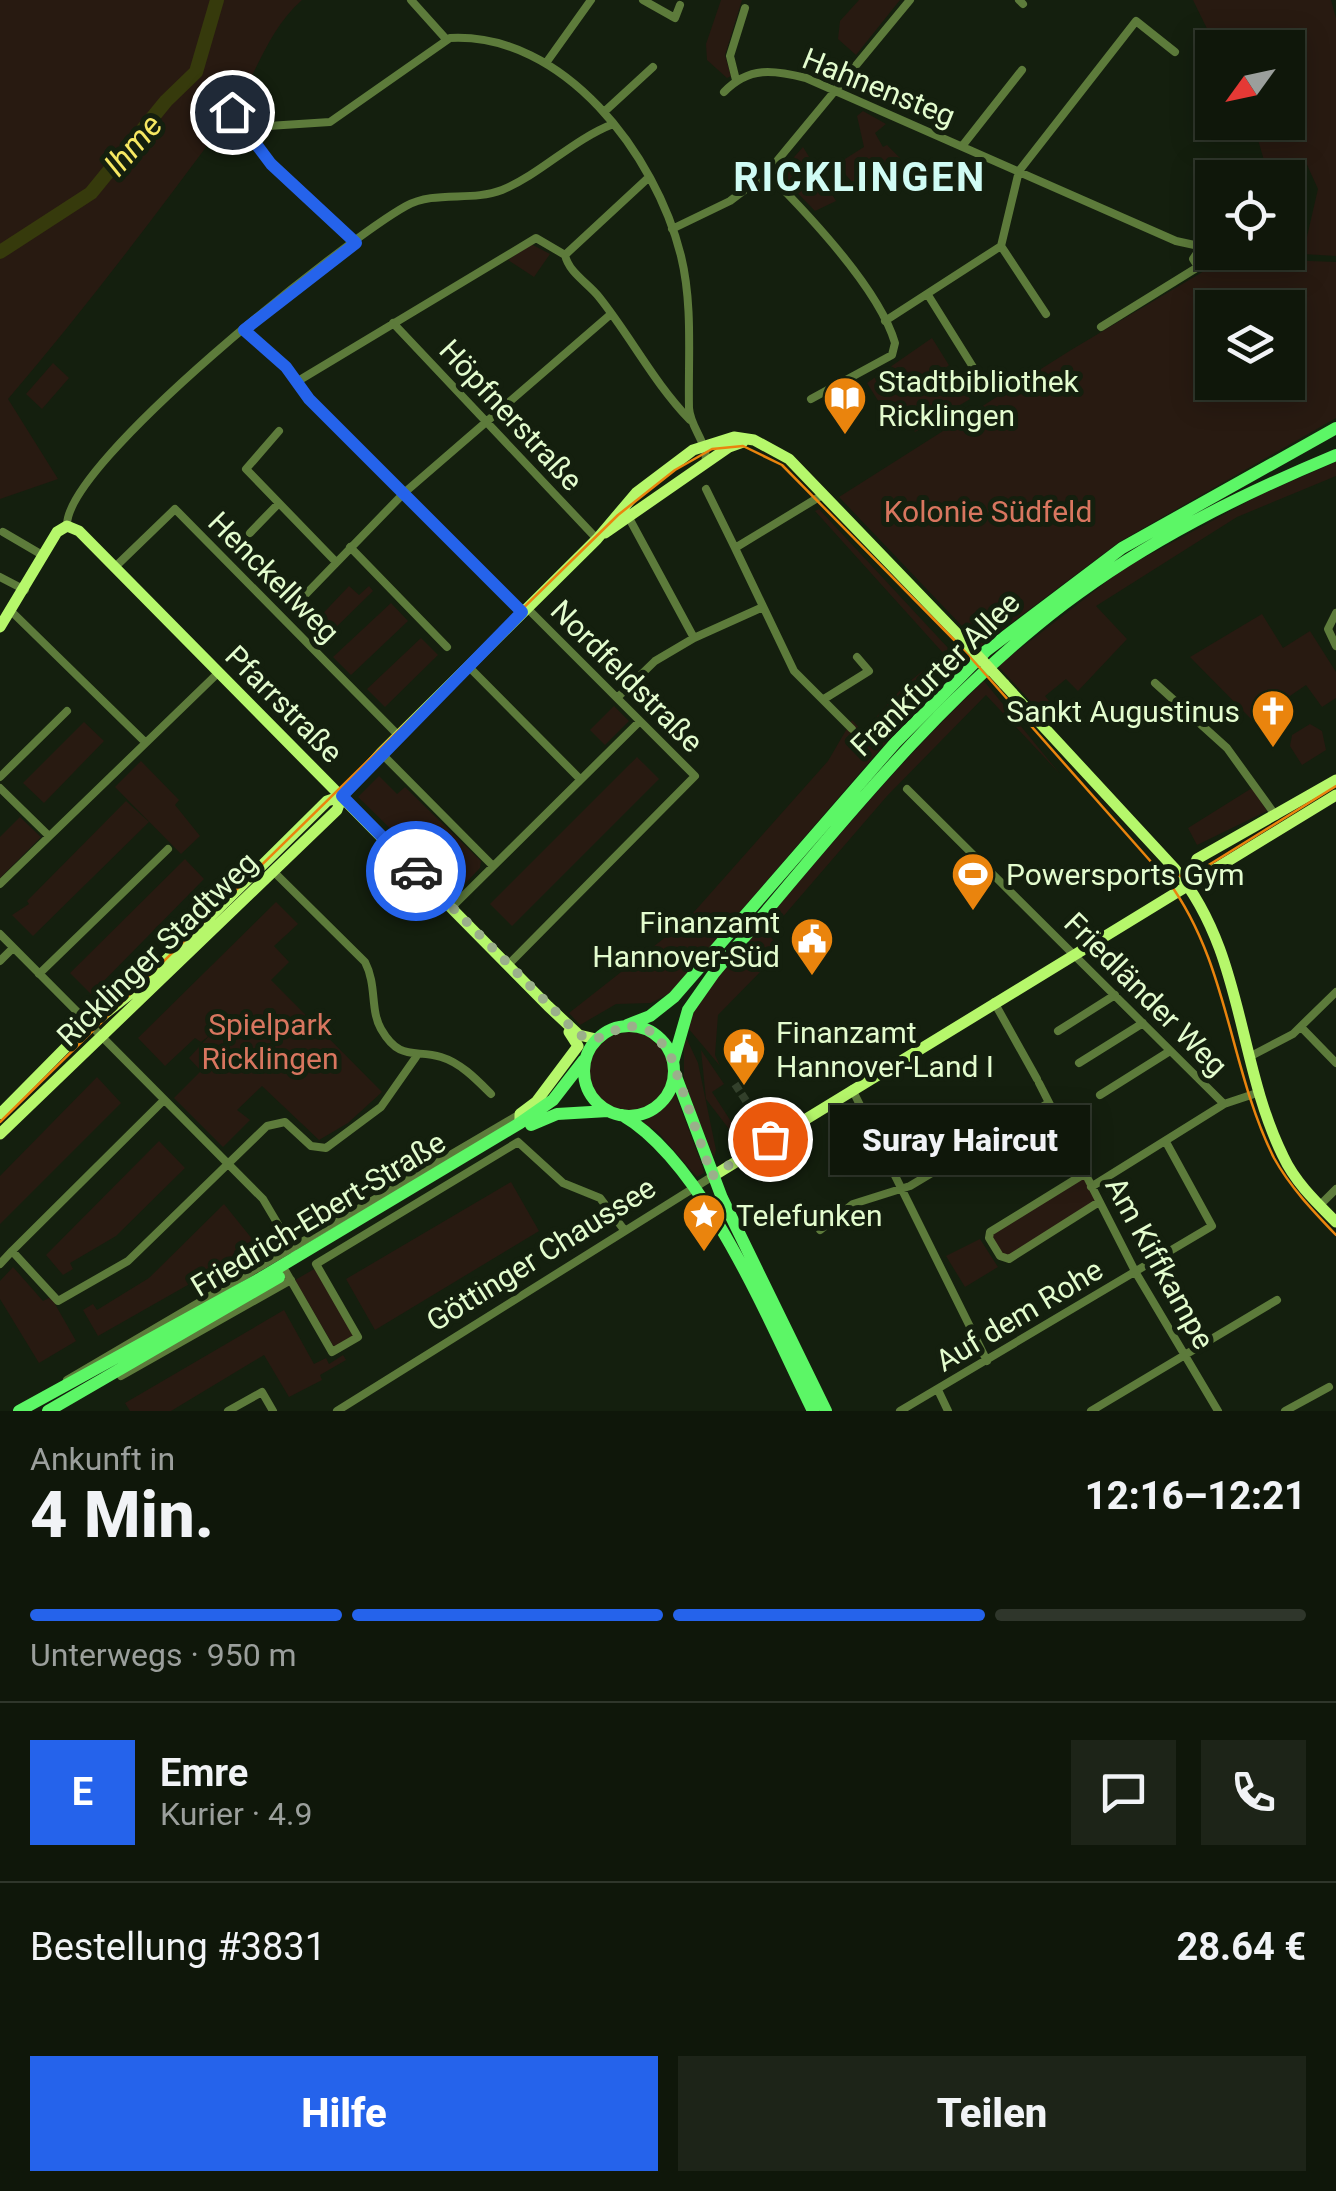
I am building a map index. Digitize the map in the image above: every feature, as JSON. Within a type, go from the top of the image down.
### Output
[{"type":"main road","name":"Frankfurter Allee","points":[[627,1025],[650,1016],[674,997],[903,734],[1020,622],[1152,530],[1336,428]]},
{"type":"main road","name":"Frankfurter Allee","points":[[674,1067],[684,1019],[700,990],[906,752],[996,660],[1064,604],[1144,550],[1254,490],[1336,455]]},
{"type":"main road","points":[[813,1411],[694,1188],[666,1148],[590,1094],[584,1060],[596,1039],[627,1025],[660,1038],[712,1176],[826,1411]]},
{"type":"main road","name":"Friedrich-Ebert-Straße","points":[[19,1411],[195,1331],[288,1276],[519,1128],[553,1100],[584,1060]]},
{"type":"main road","points":[[615,1113],[647,1112],[661,1102],[674,1067]]},
{"type":"main road","name":"Friedrich-Ebert-Straße","points":[[48,1411],[63,1393],[294,1252],[519,1128],[557,1114],[615,1113]]},
{"type":"street","points":[[411,0],[446,40]]},
{"type":"street","points":[[546,63],[591,0]]},
{"type":"street","points":[[643,0],[675,18],[680,6]]},
{"type":"street","points":[[672,229],[730,202],[767,173],[910,0]]},
{"type":"street","points":[[724,92],[736,80],[730,56],[745,8]]},
{"type":"street","points":[[885,321],[1000,246],[1020,171],[1136,21],[1175,52]]},
{"type":"street","points":[[250,136],[268,126],[330,122],[446,40],[483,38],[546,63],[576,82],[613,124],[672,229],[687,290],[690,420],[698,448],[707,459],[704,467]]},
{"type":"street","points":[[604,112],[653,66]]},
{"type":"street","name":"Hahnensteg","points":[[736,80],[772,70],[838,90],[1176,241],[1195,245]]},
{"type":"street","name":"Hahnensteg","points":[[964,145],[1022,70]]},
{"type":"street","points":[[232,112],[271,164],[356,243]]},
{"type":"street","points":[[0,627],[57,532],[67,526],[76,499],[106,458],[244,330],[416,201],[482,196],[506,188],[550,158],[613,124]]},
{"type":"street","points":[[767,173],[811,217],[885,321],[894,342],[892,354],[811,399]]},
{"type":"street","points":[[565,255],[647,179]]},
{"type":"street","points":[[298,381],[536,238],[565,255],[567,264],[612,314],[669,399],[690,420]]},
{"type":"street","points":[[1000,246],[1046,314]]},
{"type":"street","points":[[1100,328],[1195,269]]},
{"type":"street","points":[[928,295],[973,366]]},
{"type":"street","points":[[306,594],[404,493],[612,314]]},
{"type":"street","name":"Höpfnerstraße","points":[[393,322],[597,538]]},
{"type":"street","name":"Nordfeldstraße","points":[[244,330],[404,493],[695,776],[508,965]]},
{"type":"street","points":[[279,432],[246,469],[336,562]]},
{"type":"street","points":[[698,448],[734,437],[754,440],[789,460],[968,645],[1187,884],[1231,978],[1260,1092],[1282,1156],[1336,1222]]},
{"type":"street","name":"Ricklinger Stadtweg","points":[[597,538],[727,449],[754,440]]},
{"type":"street","points":[[698,448],[727,449]]},
{"type":"street","name":"Ricklinger Stadtweg","points":[[0,1114],[79,1034],[97,1031],[274,872],[337,810],[342,796],[381,753],[597,538],[636,493],[698,448]]},
{"type":"street","points":[[706,489],[794,671],[852,729]]},
{"type":"street","points":[[736,548],[824,494]]},
{"type":"street","points":[[250,533],[278,504]]},
{"type":"street","name":"Henckellweg","points":[[115,567],[175,508],[399,736]]},
{"type":"street","points":[[630,518],[694,638]]},
{"type":"street","name":"Pfarrstraße","points":[[67,526],[79,530],[548,1006],[579,1035],[596,1039]]},
{"type":"street","points":[[3,532],[44,556]]},
{"type":"street","points":[[350,547],[447,647]]},
{"type":"street","points":[[0,577],[25,590]]},
{"type":"street","points":[[617,698],[655,661],[694,638],[763,607]]},
{"type":"street","points":[[12,612],[144,741]]},
{"type":"street","points":[[1336,613],[1328,629],[1336,646]]},
{"type":"street","points":[[824,698],[869,671],[857,657]]},
{"type":"street","points":[[468,666],[580,779]]},
{"type":"street","points":[[0,884],[218,672]]},
{"type":"street","points":[[1155,683],[1227,748],[1276,816]]},
{"type":"street","points":[[0,776],[66,711]]},
{"type":"street","points":[[451,908],[640,720]]},
{"type":"street","points":[[381,753],[493,866]]},
{"type":"street","name":"Göttinger Chaussee","points":[[1187,884],[1198,859],[1336,780]]},
{"type":"street","points":[[0,788],[48,836]]},
{"type":"street","name":"Friedländer Weg","points":[[907,789],[1224,1104]]},
{"type":"street","name":"Göttinger Chaussee","points":[[337,1411],[770,1139],[1336,795]]},
{"type":"street","name":"Ricklinger Stadtweg","points":[[0,1134],[327,800],[342,796]]},
{"type":"street","points":[[40,974],[168,849]]},
{"type":"street","points":[[274,872],[365,962],[373,978],[381,1029],[397,1047],[416,1057],[442,1057],[491,1094]]},
{"type":"street","points":[[0,934],[263,1200],[294,1252]]},
{"type":"street","points":[[0,961],[14,948]]},
{"type":"street","points":[[1250,1056],[1302,1027],[1336,992]]},
{"type":"street","points":[[1058,1031],[1115,995]]},
{"type":"street","name":"Am Kiffkampe","points":[[994,1002],[1136,1272],[1218,1411]]},
{"type":"street","name":"Pfarrstraße","points":[[519,1128],[578,1046],[548,1006]]},
{"type":"street","points":[[1079,1063],[1143,1023]]},
{"type":"street","points":[[1302,1027],[1336,1063]]},
{"type":"street","points":[[1100,1094],[1170,1050]]},
{"type":"street","points":[[12,1251],[58,1301],[128,1261],[277,1121],[292,1127],[311,1146],[326,1148],[336,1143],[381,1107],[416,1057]]},
{"type":"street","points":[[852,1089],[986,1361]]},
{"type":"street","points":[[1092,1187],[1224,1104],[1260,1092]]},
{"type":"street","points":[[0,1264],[164,1100]]},
{"type":"street","points":[[820,1230],[853,1204],[901,1189],[1048,1104]]},
{"type":"street","points":[[762,1125],[770,1139]]},
{"type":"street","points":[[519,1128],[563,1184],[600,1198],[625,1232]]},
{"type":"street","name":"Friedrich-Ebert-Straße","points":[[288,1276],[332,1352],[358,1337],[316,1264],[519,1128]]},
{"type":"street","name":"Auf dem Rohe","points":[[900,1411],[1212,1226],[1166,1142]]},
{"type":"street","points":[[1084,1174],[990,1232],[989,1238],[1000,1256],[1008,1259],[1099,1202]]},
{"type":"street","points":[[1320,1206],[1336,1190]]},
{"type":"street","points":[[1091,1411],[1277,1300]]},
{"type":"street","points":[[1284,1411],[1329,1387]]},
{"type":"street","points":[[938,1390],[948,1411]]},
{"type":"street","points":[[228,1411],[262,1392],[274,1411]]},
{"type":"green space","points":[[0,0],[302,0],[270,40],[229,116],[8,399],[58,479],[0,499]]},
{"type":"green space","points":[[721,0],[742,0],[725,55],[731,76],[727,78],[707,60],[706,44]]},
{"type":"green space","points":[[859,0],[900,0],[856,55],[838,39],[840,21]]},
{"type":"green space","points":[[1193,0],[1331,0],[1336,18],[1336,256],[1305,254],[1318,189],[1304,158],[1264,160],[1258,140],[1305,140],[1305,30],[1208,30]]},
{"type":"green space","points":[[863,111],[886,124],[875,133],[883,147],[887,145],[900,158],[856,187],[837,164],[864,147],[857,116]]},
{"type":"green space","points":[[803,147],[836,201],[815,211],[779,174]]},
{"type":"green space","points":[[531,244],[550,254],[534,277],[508,260]]},
{"type":"green space","name":"Kolonie Südfeld","points":[[1305,261],[1336,262],[1336,418],[1119,542],[981,646],[839,497],[1206,270],[1305,270]]},
{"type":"green space","points":[[932,338],[970,399],[915,432],[900,407],[887,415],[867,383]]},
{"type":"green space","points":[[53,363],[69,378],[42,409],[26,394]]},
{"type":"green space","points":[[1336,462],[1336,476],[1237,517],[1096,606],[1127,639],[1078,691],[1066,679],[1045,696],[1058,712],[1049,721],[998,666],[1123,569],[1262,494]]},
{"type":"green space","points":[[819,509],[962,663],[889,739],[670,993],[651,1003],[616,1004],[580,1025],[569,1013],[686,921],[828,761],[852,720],[863,732],[904,686],[944,654],[815,511]]},
{"type":"green space","points":[[349,586],[359,595],[369,586],[373,591],[324,639],[311,626]]},
{"type":"green space","points":[[391,603],[408,621],[351,675],[333,657]]},
{"type":"green space","points":[[1262,614],[1283,648],[1310,631],[1336,672],[1336,698],[1322,707],[1306,685],[1253,721],[1190,657]]},
{"type":"green space","points":[[421,638],[438,655],[385,707],[367,689]]},
{"type":"green space","points":[[984,681],[1060,774],[986,695],[887,796],[768,934],[776,943],[759,962],[764,968],[718,1015],[715,1055],[720,1066],[688,1028],[703,995],[739,948],[904,762]]},
{"type":"green space","points":[[614,706],[629,721],[605,745],[590,730]]},
{"type":"green space","points":[[84,722],[104,741],[44,803],[23,783]]},
{"type":"green space","points":[[1310,724],[1322,731],[1326,750],[1302,765],[1290,746],[1292,735]]},
{"type":"green space","points":[[637,757],[659,779],[512,926],[490,904]]},
{"type":"green space","points":[[141,761],[179,800],[175,805],[200,836],[181,854],[115,787]]},
{"type":"green space","points":[[379,776],[397,794],[405,787],[481,861],[480,868],[456,893],[358,797]]},
{"type":"green space","points":[[1252,788],[1267,811],[1197,845],[1188,828]]},
{"type":"green space","points":[[126,801],[149,822],[33,936],[12,915],[29,904],[27,901]]},
{"type":"green space","points":[[20,817],[41,837],[0,878],[0,837]]},
{"type":"green space","points":[[185,859],[204,879],[91,994],[70,973]]},
{"type":"green space","name":"Spielpark Ricklingen","points":[[276,902],[298,924],[274,946],[289,962],[271,980],[382,1092],[348,1123],[319,1140],[262,1086],[237,1110],[250,1120],[223,1147],[174,1098],[201,1071],[189,1058],[210,1035],[201,1042],[195,1038],[165,1066],[138,1038]]},
{"type":"green space","points":[[629,1031],[644,1034],[657,1043],[666,1056],[666,1086],[657,1099],[644,1108],[629,1111],[614,1108],[601,1099],[592,1086],[589,1071],[592,1056],[601,1043],[614,1034]]},
{"type":"green space","points":[[684,1033],[698,1063],[716,1150],[714,1158],[684,1085]]},
{"type":"green space","points":[[701,1050],[724,1084],[712,1092],[743,1140],[739,1142],[706,1099]]},
{"type":"green space","points":[[97,1077],[121,1103],[0,1224],[0,1176]]},
{"type":"green space","points":[[675,1093],[702,1165],[704,1173],[697,1177],[657,1131],[642,1123],[664,1108]]},
{"type":"green space","points":[[159,1141],[185,1168],[116,1236],[70,1263],[73,1269],[63,1275],[46,1255]]},
{"type":"green space","points":[[1084,1174],[1099,1202],[1009,1259],[1000,1256],[990,1232]]},
{"type":"green space","points":[[511,1182],[539,1231],[375,1330],[346,1279]]},
{"type":"green space","points":[[224,1204],[253,1240],[234,1251],[237,1257],[98,1336],[83,1310],[93,1304],[97,1310],[149,1278]]},
{"type":"green space","points":[[980,1239],[998,1267],[965,1287],[946,1256]]},
{"type":"green space","points":[[13,1267],[43,1301],[51,1297],[76,1341],[39,1363],[0,1299],[0,1281]]},
{"type":"green space","points":[[316,1268],[354,1335],[334,1347],[295,1280]]},
{"type":"green space","points":[[284,1310],[314,1364],[326,1358],[329,1364],[343,1355],[346,1360],[320,1375],[322,1380],[289,1397],[264,1355],[171,1411],[130,1411],[125,1403]]},
{"type":"waterway","name":"Ihme","points":[[0,252],[91,193],[166,101],[196,72],[217,0]]},
{"type":"tunnel","points":[[735,1084],[762,1125]]},
{"type":"tram line","points":[[0,1122],[618,515],[675,470],[712,449],[743,446],[782,465],[964,650],[1168,881],[1204,947],[1247,1088],[1274,1158],[1310,1208],[1336,1235]]},
{"type":"tram line","points":[[1159,866],[1180,876],[1199,871],[1336,786]]},
{"type":"way so far","points":[[416,871],[579,1035],[596,1039],[610,1029],[627,1025],[644,1028],[660,1038],[670,1054],[712,1176],[770,1139]]},
{"type":"place","name":"Stadtbibliothek Ricklingen","points":[[845,436]]},
{"type":"place","name":"Sankt Augustinus","points":[[1273,749]]},
{"type":"place","name":"Powersports Gym","points":[[973,912]]},
{"type":"place","name":"Finanzamt Hannover-Süd","points":[[812,977]]},
{"type":"place","name":"Finanzamt Hannover-Land I","points":[[744,1087]]},
{"type":"place","name":"Suray Haircut","points":[[770,1139]]},
{"type":"place","name":"Telefunken","points":[[704,1253]]},
{"type":"district","name":"RICKLINGEN","points":[[860,177]]},
{"type":"route","points":[[232,112],[271,164],[356,243],[244,330],[286,367],[309,399],[522,612],[342,796],[416,871]]}]
